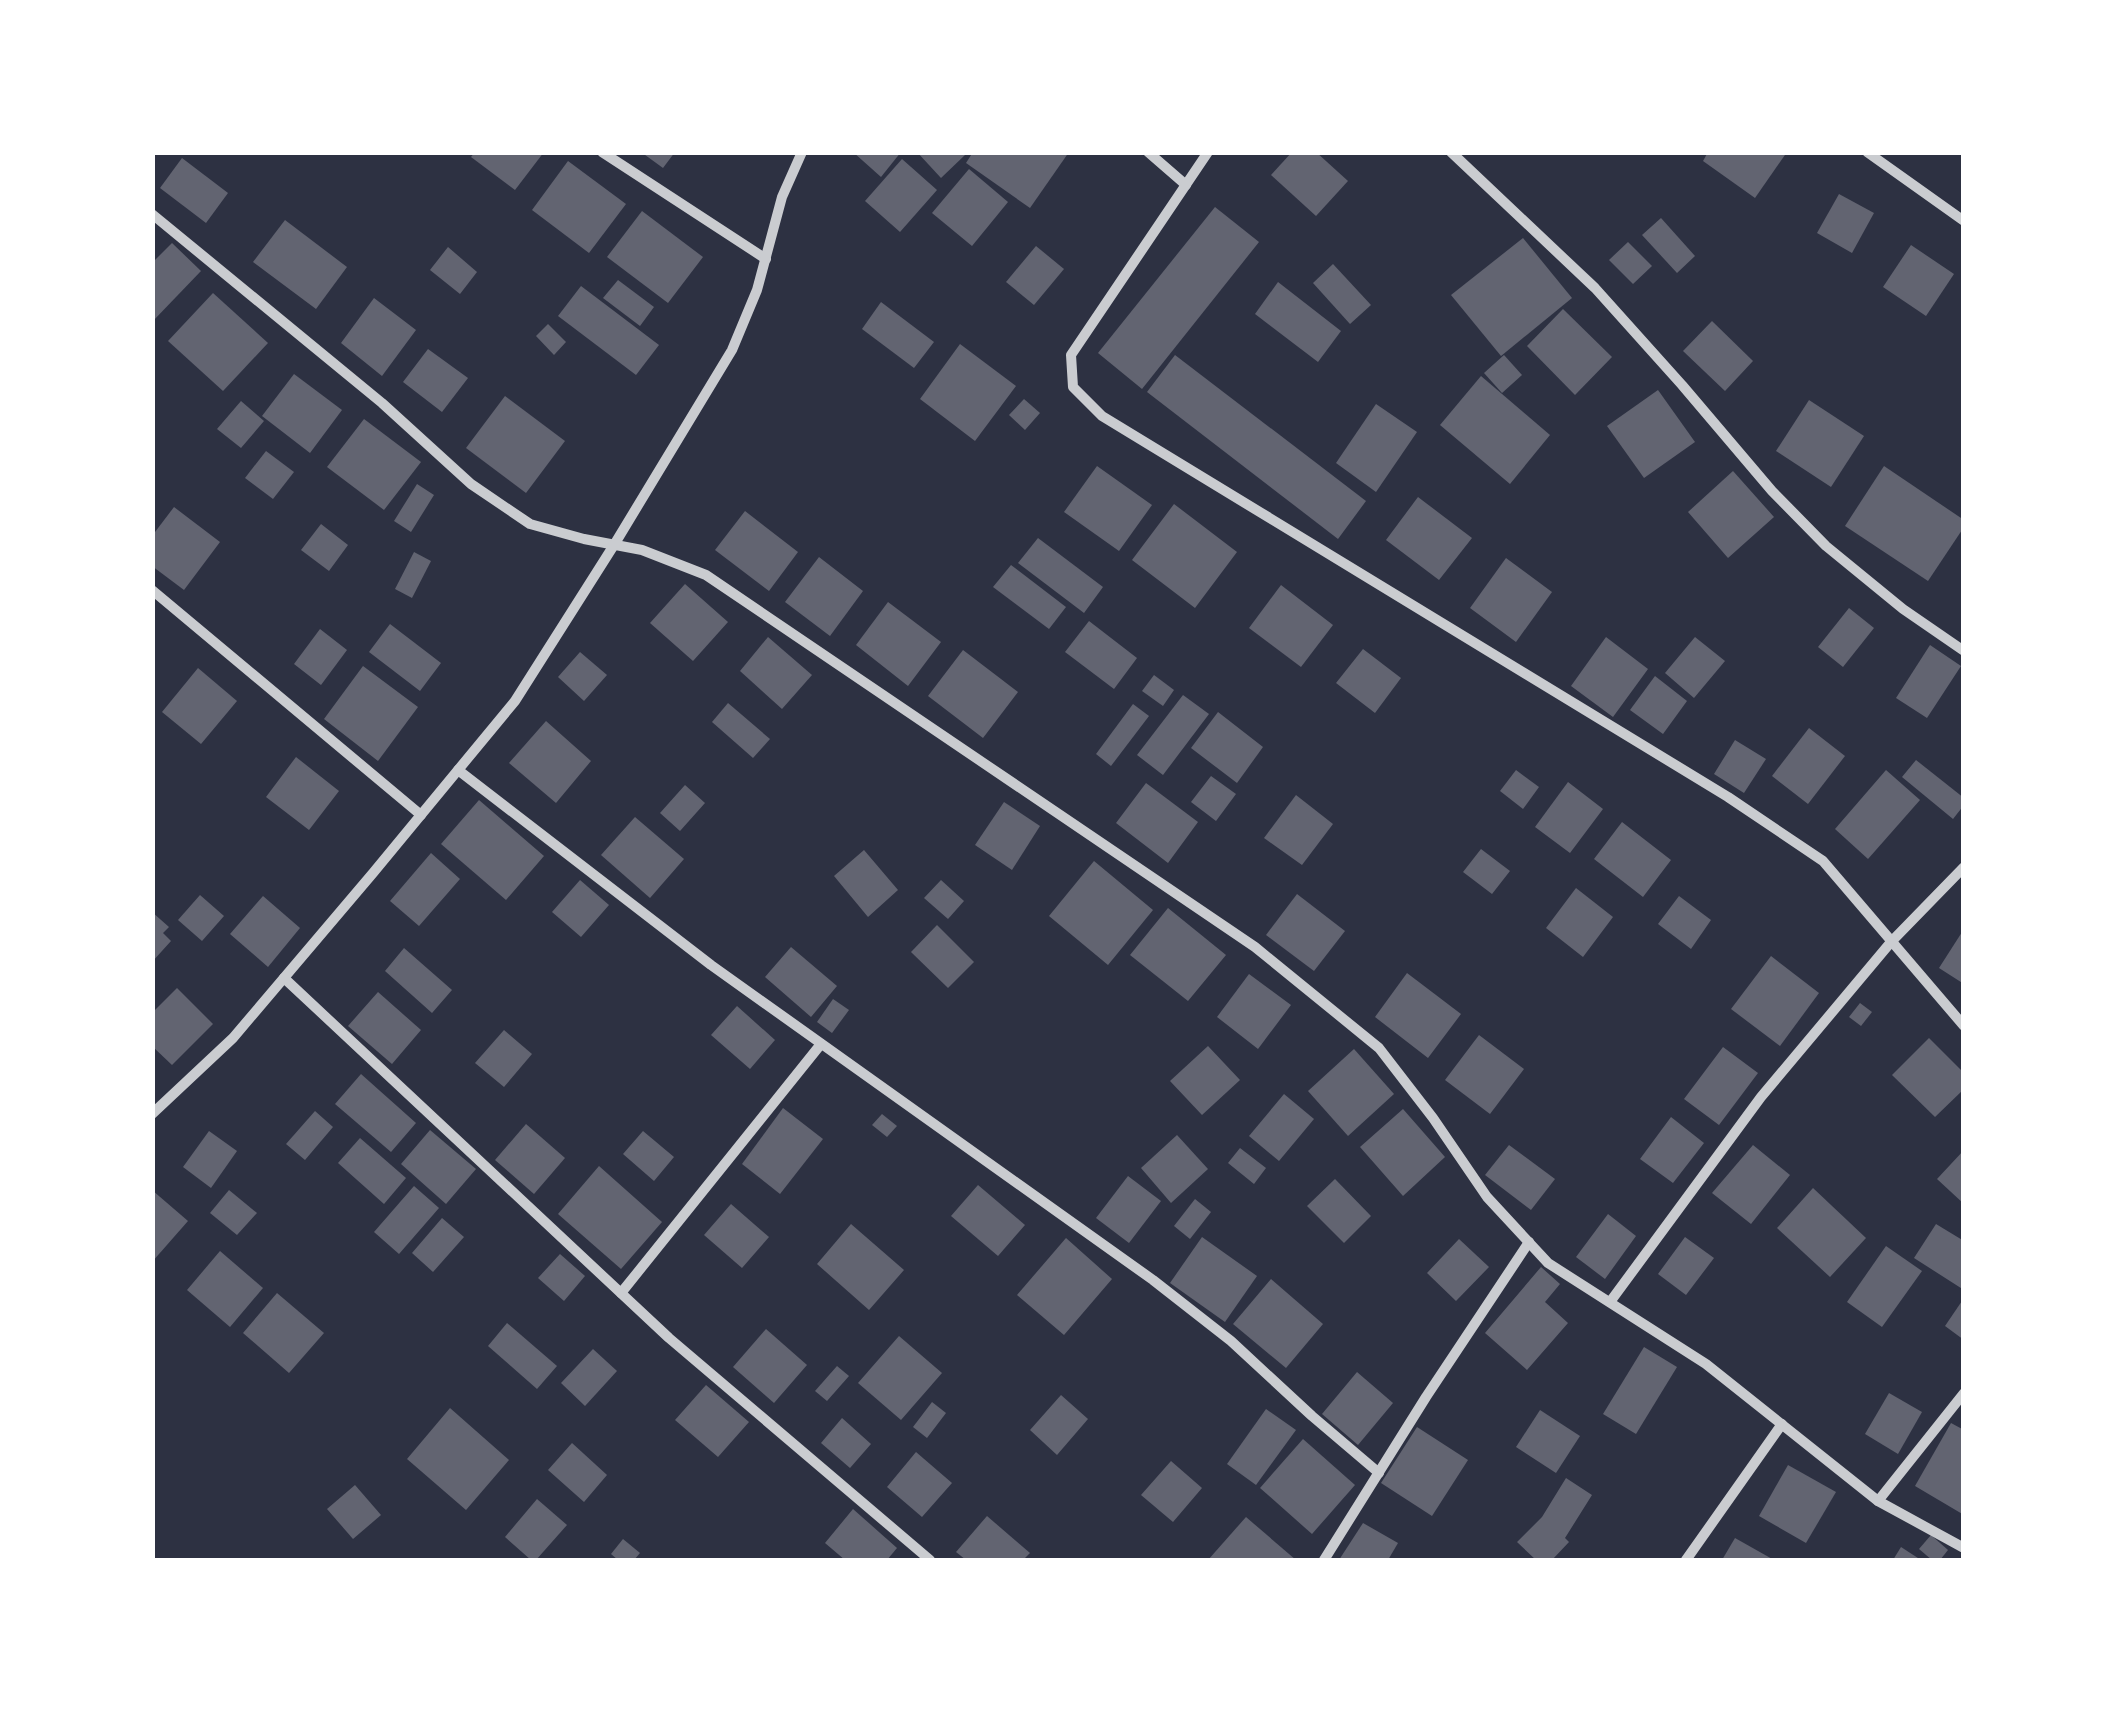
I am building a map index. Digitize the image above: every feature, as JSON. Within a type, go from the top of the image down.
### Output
[{"type":"street","points":[[602,152],[766,259]]},
{"type":"street","points":[[152,1114],[233,1038],[515,701],[732,350],[757,290],[782,197],[802,152]]},
{"type":"street","points":[[1148,152],[1186,185]]},
{"type":"street","points":[[1208,152],[1071,355],[1073,387],[1102,416],[1744,808],[1823,861],[1964,1026]]},
{"type":"street","points":[[1451,152],[1595,288],[1772,491],[1826,546],[1904,610],[1964,652]]},
{"type":"street","points":[[1867,152],[1964,221]]},
{"type":"street","points":[[152,214],[382,403],[471,484],[530,524],[584,540],[642,550],[706,575],[1255,947],[1378,1048],[1434,1118],[1487,1197],[1548,1262],[1706,1364],[1878,1501],[1964,1548]]},
{"type":"street","points":[[152,590],[422,815]]},
{"type":"street","points":[[458,770],[712,965],[1152,1280],[1231,1341],[1379,1473]]},
{"type":"street","points":[[1610,1302],[1761,1097],[1891,942],[1964,867]]},
{"type":"street","points":[[284,978],[669,1338],[930,1560]]},
{"type":"street","points":[[621,1293],[821,1044]]},
{"type":"street","points":[[1324,1560],[1529,1242]]},
{"type":"street","points":[[1878,1501],[1964,1393]]},
{"type":"street","points":[[1686,1560],[1782,1424]]},
{"type":"building","points":[[475,152],[544,152],[515,190],[471,157]]},
{"type":"building","points":[[641,152],[675,152],[663,168]]},
{"type":"building","points":[[853,152],[901,152],[881,177]]},
{"type":"building","points":[[917,152],[963,152],[965,155],[941,178]]},
{"type":"building","points":[[973,152],[1069,152],[1030,208],[966,163]]},
{"type":"building","points":[[1292,152],[1316,152],[1348,181],[1316,216],[1271,175]]},
{"type":"building","points":[[1708,152],[1787,152],[1755,198],[1703,161]]},
{"type":"building","points":[[182,158],[228,193],[206,223],[160,188]]},
{"type":"building","points":[[902,159],[937,190],[900,232],[865,201]]},
{"type":"building","points":[[568,161],[626,204],[589,253],[532,210]]},
{"type":"building","points":[[969,169],[1008,202],[972,246],[932,213]]},
{"type":"building","points":[[1839,194],[1874,213],[1852,253],[1817,233]]},
{"type":"building","points":[[1215,207],[1259,242],[1142,389],[1098,353]]},
{"type":"building","points":[[642,211],[703,257],[668,303],[607,257]]},
{"type":"building","points":[[1661,218],[1695,256],[1677,273],[1642,235]]},
{"type":"building","points":[[285,220],[347,267],[316,309],[253,262]]},
{"type":"building","points":[[1523,238],[1572,298],[1501,356],[1451,295]]},
{"type":"building","points":[[1628,242],[1652,266],[1633,284],[1609,260]]},
{"type":"building","points":[[172,243],[201,271],[152,322],[152,263]]},
{"type":"building","points":[[1911,245],[1954,274],[1926,316],[1883,287]]},
{"type":"building","points":[[1036,246],[1064,269],[1034,305],[1006,282]]},
{"type":"building","points":[[448,247],[477,272],[460,294],[430,270]]},
{"type":"building","points":[[1333,264],[1371,305],[1350,324],[1313,283]]},
{"type":"building","points":[[618,280],[654,307],[640,326],[603,298]]},
{"type":"building","points":[[1278,282],[1341,331],[1318,362],[1255,314]]},
{"type":"building","points":[[581,286],[659,345],[636,375],[558,316]]},
{"type":"building","points":[[213,293],[268,343],[223,391],[168,341]]},
{"type":"building","points":[[374,298],[416,330],[382,376],[341,343]]},
{"type":"building","points":[[881,302],[934,342],[914,368],[862,329]]},
{"type":"building","points":[[1563,309],[1612,357],[1575,395],[1527,346]]},
{"type":"building","points":[[1712,321],[1753,361],[1725,391],[1683,351]]},
{"type":"building","points":[[548,324],[566,342],[554,355],[536,336]]},
{"type":"building","points":[[960,344],[1016,386],[975,441],[920,399]]},
{"type":"building","points":[[428,349],[468,378],[442,412],[403,382]]},
{"type":"building","points":[[1175,355],[1366,501],[1338,539],[1147,392]]},
{"type":"building","points":[[1504,355],[1522,375],[1502,393],[1484,373]]},
{"type":"building","points":[[294,374],[342,410],[310,453],[262,416]]},
{"type":"building","points":[[1481,376],[1550,435],[1510,484],[1440,425]]},
{"type":"building","points":[[1658,390],[1695,442],[1644,478],[1607,426]]},
{"type":"building","points":[[505,396],[565,441],[526,493],[466,448]]},
{"type":"building","points":[[1024,399],[1040,413],[1025,430],[1009,415]]},
{"type":"building","points":[[1809,400],[1864,436],[1831,487],[1776,451]]},
{"type":"building","points":[[241,401],[264,421],[241,448],[217,429]]},
{"type":"building","points":[[1376,404],[1417,432],[1376,492],[1336,463]]},
{"type":"building","points":[[364,419],[421,462],[384,510],[327,467]]},
{"type":"building","points":[[266,451],[294,472],[273,499],[245,478]]},
{"type":"building","points":[[1097,466],[1152,505],[1119,551],[1064,512]]},
{"type":"building","points":[[1884,466],[1964,520],[1964,527],[1928,581],[1845,526]]},
{"type":"building","points":[[1733,471],[1774,517],[1728,558],[1688,512]]},
{"type":"building","points":[[417,484],[434,495],[411,532],[394,521]]},
{"type":"building","points":[[1418,497],[1472,538],[1439,580],[1386,540]]},
{"type":"building","points":[[1174,504],[1237,552],[1195,608],[1132,560]]},
{"type":"building","points":[[174,507],[220,542],[184,590],[152,566],[152,536]]},
{"type":"building","points":[[745,511],[798,552],[769,591],[715,550]]},
{"type":"building","points":[[321,524],[348,545],[329,571],[301,550]]},
{"type":"building","points":[[1038,538],[1103,587],[1084,613],[1018,563]]},
{"type":"building","points":[[414,552],[431,561],[412,598],[395,589]]},
{"type":"building","points":[[819,557],[863,591],[830,636],[785,602]]},
{"type":"building","points":[[1506,558],[1552,592],[1516,642],[1470,608]]},
{"type":"building","points":[[1011,565],[1066,607],[1049,629],[993,587]]},
{"type":"building","points":[[685,584],[728,622],[693,661],[650,623]]},
{"type":"building","points":[[1281,585],[1333,625],[1301,667],[1249,628]]},
{"type":"building","points":[[888,602],[941,642],[908,686],[856,645]]},
{"type":"building","points":[[1849,608],[1874,628],[1843,667],[1818,647]]},
{"type":"building","points":[[1089,621],[1137,658],[1114,689],[1065,652]]},
{"type":"building","points":[[390,624],[441,663],[420,691],[369,652]]},
{"type":"building","points":[[320,629],[347,650],[321,685],[294,664]]},
{"type":"building","points":[[768,637],[812,675],[782,709],[740,671]]},
{"type":"building","points":[[1606,637],[1648,669],[1613,717],[1571,686]]},
{"type":"building","points":[[1695,637],[1725,661],[1694,698],[1665,673]]},
{"type":"building","points":[[1930,645],[1961,666],[1927,718],[1896,698]]},
{"type":"building","points":[[1363,649],[1401,678],[1375,713],[1336,683]]},
{"type":"building","points":[[963,650],[1018,692],[983,738],[928,696]]},
{"type":"building","points":[[580,652],[607,675],[584,701],[558,677]]},
{"type":"building","points":[[363,666],[418,707],[378,761],[324,719]]},
{"type":"building","points":[[198,668],[237,701],[201,744],[162,712]]},
{"type":"building","points":[[1154,675],[1174,690],[1163,706],[1142,691]]},
{"type":"building","points":[[1655,676],[1687,701],[1663,734],[1630,710]]},
{"type":"building","points":[[1183,695],[1209,714],[1163,775],[1137,755]]},
{"type":"building","points":[[728,703],[770,739],[753,758],[712,722]]},
{"type":"building","points":[[1133,704],[1149,716],[1111,766],[1096,754]]},
{"type":"building","points":[[1218,712],[1263,747],[1237,783],[1191,748]]},
{"type":"building","points":[[546,721],[591,761],[556,803],[509,763]]},
{"type":"building","points":[[1809,728],[1845,756],[1808,804],[1772,776]]},
{"type":"building","points":[[1735,740],[1766,759],[1744,793],[1714,774]]},
{"type":"building","points":[[296,757],[339,791],[309,830],[266,797]]},
{"type":"building","points":[[1916,760],[1964,798],[1964,805],[1953,819],[1902,777]]},
{"type":"building","points":[[1516,770],[1539,787],[1523,809],[1500,791]]},
{"type":"building","points":[[1886,770],[1920,800],[1868,859],[1835,829]]},
{"type":"building","points":[[1211,776],[1236,794],[1216,821],[1191,802]]},
{"type":"building","points":[[1568,782],[1603,809],[1570,853],[1535,827]]},
{"type":"building","points":[[1146,783],[1198,822],[1168,863],[1116,823]]},
{"type":"building","points":[[685,785],[705,803],[680,831],[660,813]]},
{"type":"building","points":[[1296,795],[1333,824],[1302,865],[1264,838]]},
{"type":"building","points":[[479,800],[544,856],[506,900],[441,844]]},
{"type":"building","points":[[1004,802],[1040,826],[1012,870],[975,845]]},
{"type":"building","points":[[635,817],[684,859],[650,898],[601,855]]},
{"type":"building","points":[[1622,822],[1671,860],[1643,897],[1594,859]]},
{"type":"building","points":[[1481,849],[1510,871],[1492,894],[1463,872]]},
{"type":"building","points":[[864,850],[898,890],[868,917],[834,876]]},
{"type":"building","points":[[431,853],[460,879],[419,926],[390,901]]},
{"type":"building","points":[[1094,861],[1153,910],[1108,965],[1049,916]]},
{"type":"building","points":[[580,880],[609,905],[581,937],[552,912]]},
{"type":"building","points":[[941,880],[964,901],[948,919],[924,898]]},
{"type":"building","points":[[1576,888],[1613,917],[1583,957],[1546,928]]},
{"type":"building","points":[[1297,894],[1345,931],[1314,971],[1266,935]]},
{"type":"building","points":[[200,895],[224,916],[202,941],[178,920]]},
{"type":"building","points":[[263,896],[300,928],[268,967],[230,934]]},
{"type":"building","points":[[1679,896],[1711,920],[1691,949],[1658,924]]},
{"type":"building","points":[[1168,908],[1226,955],[1188,1001],[1130,955]]},
{"type":"building","points":[[152,912],[169,927],[163,933],[171,941],[152,962]]},
{"type":"building","points":[[937,925],[974,962],[948,988],[911,952]]},
{"type":"building","points":[[1964,929],[1964,984],[1939,968]]},
{"type":"building","points":[[791,947],[837,986],[811,1017],[765,977]]},
{"type":"building","points":[[404,948],[452,990],[432,1013],[385,971]]},
{"type":"building","points":[[1771,956],[1819,993],[1780,1046],[1731,1009]]},
{"type":"building","points":[[1407,973],[1461,1014],[1428,1058],[1375,1017]]},
{"type":"building","points":[[1249,974],[1291,1005],[1258,1049],[1217,1017]]},
{"type":"building","points":[[177,988],[213,1024],[172,1065],[152,1046],[152,1013]]},
{"type":"building","points":[[378,992],[421,1030],[392,1064],[348,1026]]},
{"type":"building","points":[[833,999],[849,1010],[832,1033],[817,1022]]},
{"type":"building","points":[[1860,1003],[1872,1012],[1861,1026],[1849,1017]]},
{"type":"building","points":[[737,1006],[775,1040],[750,1069],[711,1035]]},
{"type":"building","points":[[504,1030],[532,1054],[504,1087],[475,1063]]},
{"type":"building","points":[[1479,1035],[1524,1069],[1490,1114],[1445,1080]]},
{"type":"building","points":[[1929,1038],[1964,1073],[1964,1089],[1935,1117],[1892,1075]]},
{"type":"building","points":[[1208,1046],[1240,1080],[1202,1115],[1170,1081]]},
{"type":"building","points":[[1723,1047],[1758,1073],[1719,1125],[1684,1099]]},
{"type":"building","points":[[1354,1049],[1394,1094],[1348,1136],[1308,1091]]},
{"type":"building","points":[[361,1074],[416,1123],[391,1152],[335,1104]]},
{"type":"building","points":[[1284,1094],[1314,1119],[1279,1161],[1249,1136]]},
{"type":"building","points":[[783,1108],[823,1139],[780,1194],[742,1164]]},
{"type":"building","points":[[1403,1109],[1445,1157],[1403,1196],[1360,1147]]},
{"type":"building","points":[[315,1111],[333,1127],[305,1160],[286,1144]]},
{"type":"building","points":[[882,1114],[897,1126],[887,1137],[872,1125]]},
{"type":"building","points":[[1671,1117],[1704,1143],[1673,1183],[1640,1159]]},
{"type":"building","points":[[526,1124],[565,1158],[534,1194],[495,1160]]},
{"type":"building","points":[[430,1130],[476,1169],[446,1204],[401,1164]]},
{"type":"building","points":[[209,1131],[237,1151],[211,1188],[183,1167]]},
{"type":"building","points":[[643,1131],[674,1157],[654,1181],[623,1154]]},
{"type":"building","points":[[1177,1135],[1208,1169],[1171,1203],[1141,1168]]},
{"type":"building","points":[[360,1138],[406,1178],[384,1204],[338,1163]]},
{"type":"building","points":[[1509,1145],[1555,1179],[1531,1210],[1485,1175]]},
{"type":"building","points":[[1753,1145],[1790,1175],[1751,1224],[1712,1193]]},
{"type":"building","points":[[1240,1148],[1266,1168],[1254,1184],[1228,1163]]},
{"type":"building","points":[[1964,1150],[1964,1204],[1937,1179]]},
{"type":"building","points":[[599,1166],[662,1222],[621,1269],[558,1214]]},
{"type":"building","points":[[1128,1176],[1161,1201],[1129,1243],[1096,1218]]},
{"type":"building","points":[[1335,1179],[1371,1216],[1344,1243],[1307,1206]]},
{"type":"building","points":[[978,1185],[1025,1225],[998,1256],[951,1216]]},
{"type":"building","points":[[414,1186],[439,1208],[399,1254],[374,1232]]},
{"type":"building","points":[[1813,1188],[1866,1238],[1830,1277],[1777,1228]]},
{"type":"building","points":[[152,1190],[188,1221],[152,1262]]},
{"type":"building","points":[[229,1190],[257,1213],[237,1235],[210,1213]]},
{"type":"building","points":[[1195,1199],[1211,1212],[1190,1239],[1174,1226]]},
{"type":"building","points":[[731,1204],[769,1237],[742,1268],[704,1235]]},
{"type":"building","points":[[1608,1214],[1636,1236],[1605,1279],[1576,1257]]},
{"type":"building","points":[[442,1218],[464,1237],[433,1272],[412,1253]]},
{"type":"building","points":[[851,1224],[904,1270],[869,1310],[817,1264]]},
{"type":"building","points":[[1936,1224],[1964,1241],[1964,1290],[1914,1258]]},
{"type":"building","points":[[1202,1237],[1257,1276],[1225,1322],[1170,1283]]},
{"type":"building","points":[[1685,1237],[1714,1258],[1686,1295],[1658,1274]]},
{"type":"building","points":[[1066,1238],[1112,1279],[1064,1335],[1017,1295]]},
{"type":"building","points":[[1459,1239],[1489,1267],[1456,1301],[1427,1273]]},
{"type":"building","points":[[1886,1246],[1922,1271],[1882,1327],[1847,1302]]},
{"type":"building","points":[[220,1251],[263,1288],[230,1327],[187,1290]]},
{"type":"building","points":[[560,1254],[585,1276],[564,1301],[538,1278]]},
{"type":"building","points":[[1541,1267],[1560,1284],[1545,1302],[1568,1323],[1527,1370],[1485,1333]]},
{"type":"building","points":[[1271,1279],[1323,1324],[1286,1368],[1233,1324]]},
{"type":"building","points":[[277,1293],[324,1333],[289,1373],[243,1333]]},
{"type":"building","points":[[1964,1298],[1964,1340],[1945,1326]]},
{"type":"building","points":[[507,1323],[557,1366],[537,1389],[488,1346]]},
{"type":"building","points":[[766,1329],[807,1365],[774,1403],[733,1367]]},
{"type":"building","points":[[899,1336],[942,1373],[901,1420],[858,1383]]},
{"type":"building","points":[[1644,1347],[1677,1367],[1636,1434],[1603,1414]]},
{"type":"building","points":[[593,1349],[617,1371],[585,1406],[561,1383]]},
{"type":"building","points":[[837,1366],[849,1376],[827,1401],[815,1391]]},
{"type":"building","points":[[1357,1372],[1393,1403],[1358,1445],[1322,1414]]},
{"type":"building","points":[[706,1385],[749,1422],[718,1457],[675,1420]]},
{"type":"building","points":[[1889,1393],[1922,1412],[1898,1454],[1865,1434]]},
{"type":"building","points":[[1061,1395],[1088,1419],[1057,1455],[1030,1430]]},
{"type":"building","points":[[932,1402],[946,1413],[927,1438],[913,1427]]},
{"type":"building","points":[[450,1408],[509,1460],[466,1510],[407,1459]]},
{"type":"building","points":[[1266,1409],[1296,1430],[1256,1485],[1227,1464]]},
{"type":"building","points":[[1540,1410],[1580,1436],[1556,1473],[1516,1447]]},
{"type":"building","points":[[842,1418],[871,1444],[850,1468],[821,1443]]},
{"type":"building","points":[[1951,1423],[1964,1430],[1964,1515],[1915,1486]]},
{"type":"building","points":[[1417,1427],[1468,1460],[1432,1516],[1381,1483]]},
{"type":"building","points":[[1303,1439],[1355,1485],[1312,1534],[1260,1488]]},
{"type":"building","points":[[572,1443],[607,1475],[584,1502],[548,1470]]},
{"type":"building","points":[[916,1452],[952,1483],[922,1517],[887,1487]]},
{"type":"building","points":[[1171,1461],[1202,1488],[1173,1522],[1141,1495]]},
{"type":"building","points":[[1788,1465],[1836,1492],[1806,1543],[1759,1516]]},
{"type":"building","points":[[1566,1478],[1592,1495],[1565,1538],[1569,1542],[1552,1560],[1536,1560],[1517,1542],[1542,1517]]},
{"type":"building","points":[[355,1485],[381,1515],[353,1539],[327,1509]]},
{"type":"building","points":[[537,1499],[567,1525],[536,1560],[531,1560],[505,1537]]},
{"type":"building","points":[[853,1509],[897,1548],[887,1560],[845,1560],[825,1543]]},
{"type":"building","points":[[987,1516],[1030,1553],[1023,1560],[966,1560],[956,1552]]},
{"type":"building","points":[[1246,1517],[1296,1560],[1208,1560]]},
{"type":"building","points":[[1363,1523],[1398,1543],[1388,1560],[1339,1560]]},
{"type":"building","points":[[1931,1535],[1948,1550],[1940,1560],[1932,1560],[1919,1549]]},
{"type":"building","points":[[1735,1538],[1774,1560],[1722,1560]]},
{"type":"building","points":[[623,1539],[640,1553],[634,1560],[618,1560],[611,1554]]},
{"type":"building","points":[[1901,1547],[1921,1560],[1893,1560]]}]
